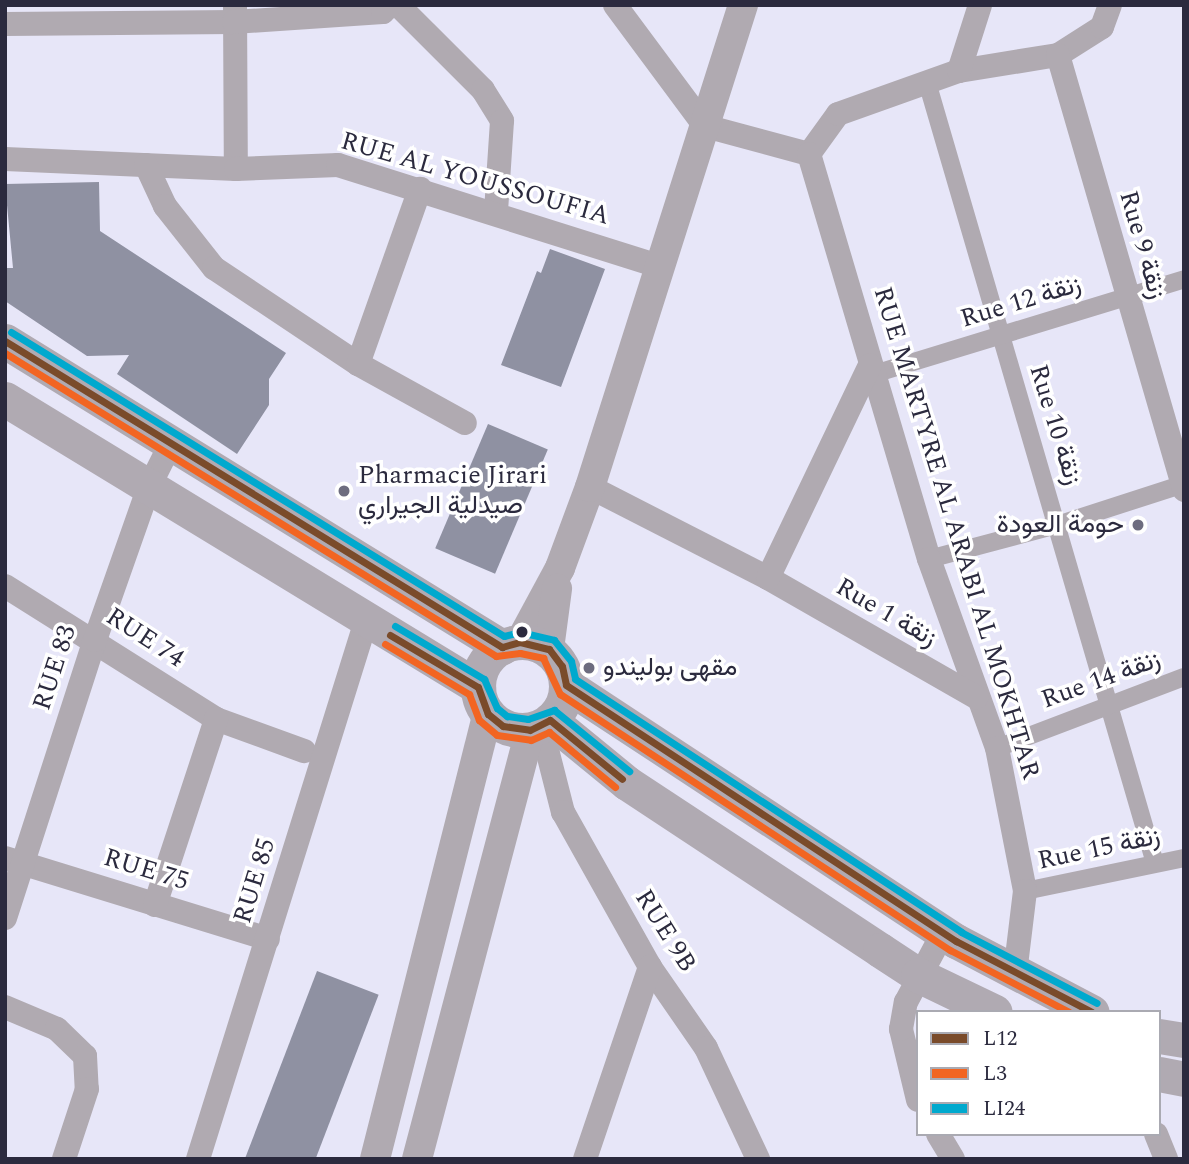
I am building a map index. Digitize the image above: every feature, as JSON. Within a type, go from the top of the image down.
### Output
[{"type":"main road","points":[[5,341],[172,441],[562,666],[566,685],[563,705],[541,725]]},
{"type":"main road","points":[[5,399],[366,621],[483,701],[503,726],[541,725],[918,975],[991,1010]]},
{"type":"main road","points":[[483,701],[487,660],[524,646]]},
{"type":"main road","points":[[566,685],[943,933],[1015,974],[1088,1010]]},
{"type":"main road","points":[[1161,1036],[1184,1040]]},
{"type":"main road","points":[[1161,1074],[1184,1079]]},
{"type":"street","points":[[615,5],[705,125],[809,154],[838,114],[959,71],[1058,55],[1106,16]]},
{"type":"street","points":[[524,646],[560,568],[590,487],[743,5]]},
{"type":"street","points":[[959,71],[980,5]]},
{"type":"street","points":[[5,24],[133,14],[390,7],[483,90],[502,121],[495,212]]},
{"type":"street","points":[[234,13],[236,169]]},
{"type":"street","name":"Rue 9 زنقة","points":[[1058,55],[1125,297],[1183,486]]},
{"type":"street","name":"Rue 10 زنقة","points":[[927,82],[1155,863]]},
{"type":"street","name":"RUE MARTYRE AL ARABI AL MOKHTAR","points":[[809,154],[929,559],[976,697],[997,748],[1025,891],[1015,974]]},
{"type":"street","name":"RUE AL YOUSSOUFIA","points":[[5,159],[236,169],[338,165],[495,212],[658,266]]},
{"type":"street","points":[[146,165],[165,206],[214,268],[358,364],[464,423]]},
{"type":"street","points":[[358,364],[420,189]]},
{"type":"street","name":"Rue 12 زنقة","points":[[872,369],[1001,337],[1184,279]]},
{"type":"street","points":[[768,578],[872,369]]},
{"type":"street","name":"RUE 83","points":[[5,918],[14,860],[149,487],[172,441]]},
{"type":"street","points":[[929,559],[1057,525],[1183,486]]},
{"type":"street","name":"Rue 1 زنقة","points":[[590,487],[768,578],[976,697]]},
{"type":"street","name":"RUE 74","points":[[5,586],[95,640],[216,719],[304,751]]},
{"type":"street","name":"RUE 85","points":[[198,1159],[366,621]]},
{"type":"street","name":"Rue 14 زنقة","points":[[997,748],[1110,702],[1184,677]]},
{"type":"street","points":[[375,1159],[483,701]]},
{"type":"street","points":[[155,905],[216,719]]},
{"type":"street","points":[[416,1159],[541,725]]},
{"type":"street","name":"RUE 9B","points":[[541,725],[563,812],[650,967],[706,1048],[748,1152]]},
{"type":"street","name":"Rue 15 زنقة","points":[[1025,891],[1184,858]]},
{"type":"street","name":"RUE 75","points":[[14,860],[268,939]]},
{"type":"street","points":[[916,1092],[901,1029],[918,975],[943,933]]},
{"type":"street","points":[[585,1159],[650,967]]},
{"type":"street","points":[[5,1007],[42,1021],[73,1040],[87,1065],[87,1089],[64,1159]]},
{"type":"street","points":[[939,1136],[953,1159]]},
{"type":"street","points":[[1157,1136],[1166,1159]]},
{"type":"building","points":[[99,182],[100,231],[286,353],[269,379],[269,405],[237,454],[117,374],[129,355],[87,356],[5,301],[5,268],[13,268],[5,184]]},
{"type":"building","points":[[550,249],[605,269],[561,387],[501,365],[537,271],[541,273]]},
{"type":"building","points":[[488,424],[548,449],[495,574],[435,548]]},
{"type":"building","points":[[317,971],[379,995],[316,1159],[245,1159]]},
{"type":"transit line","name":"LI24","points":[[11,332],[504,636],[520,632],[554,640],[571,661],[575,679],[961,932],[1097,1003]]},
{"type":"transit line","name":"L12","points":[[5,341],[502,647],[520,642],[549,649],[562,666],[566,685],[956,941],[1088,1010]]},
{"type":"transit line","name":"L3","points":[[5,353],[496,656],[520,653],[543,658],[560,694],[950,950],[1065,1010]]},
{"type":"transit line","name":"LI24","points":[[395,626],[484,679],[497,708],[507,716],[528,719],[554,710],[629,771]]},
{"type":"transit line","name":"L12","points":[[390,635],[478,687],[488,714],[503,726],[530,730],[550,720],[622,779]]},
{"type":"transit line","name":"L3","points":[[385,644],[469,694],[479,720],[497,735],[531,740],[549,732],[615,787]]},
{"type":"place","name":"Pharmacie Jirari صيدلية الجيراري","points":[[344,491]]},
{"type":"place","name":"حومة العودة","points":[[1138,525]]},
{"type":"place","name":"مقهى بوليندو","points":[[589,668]]}]
